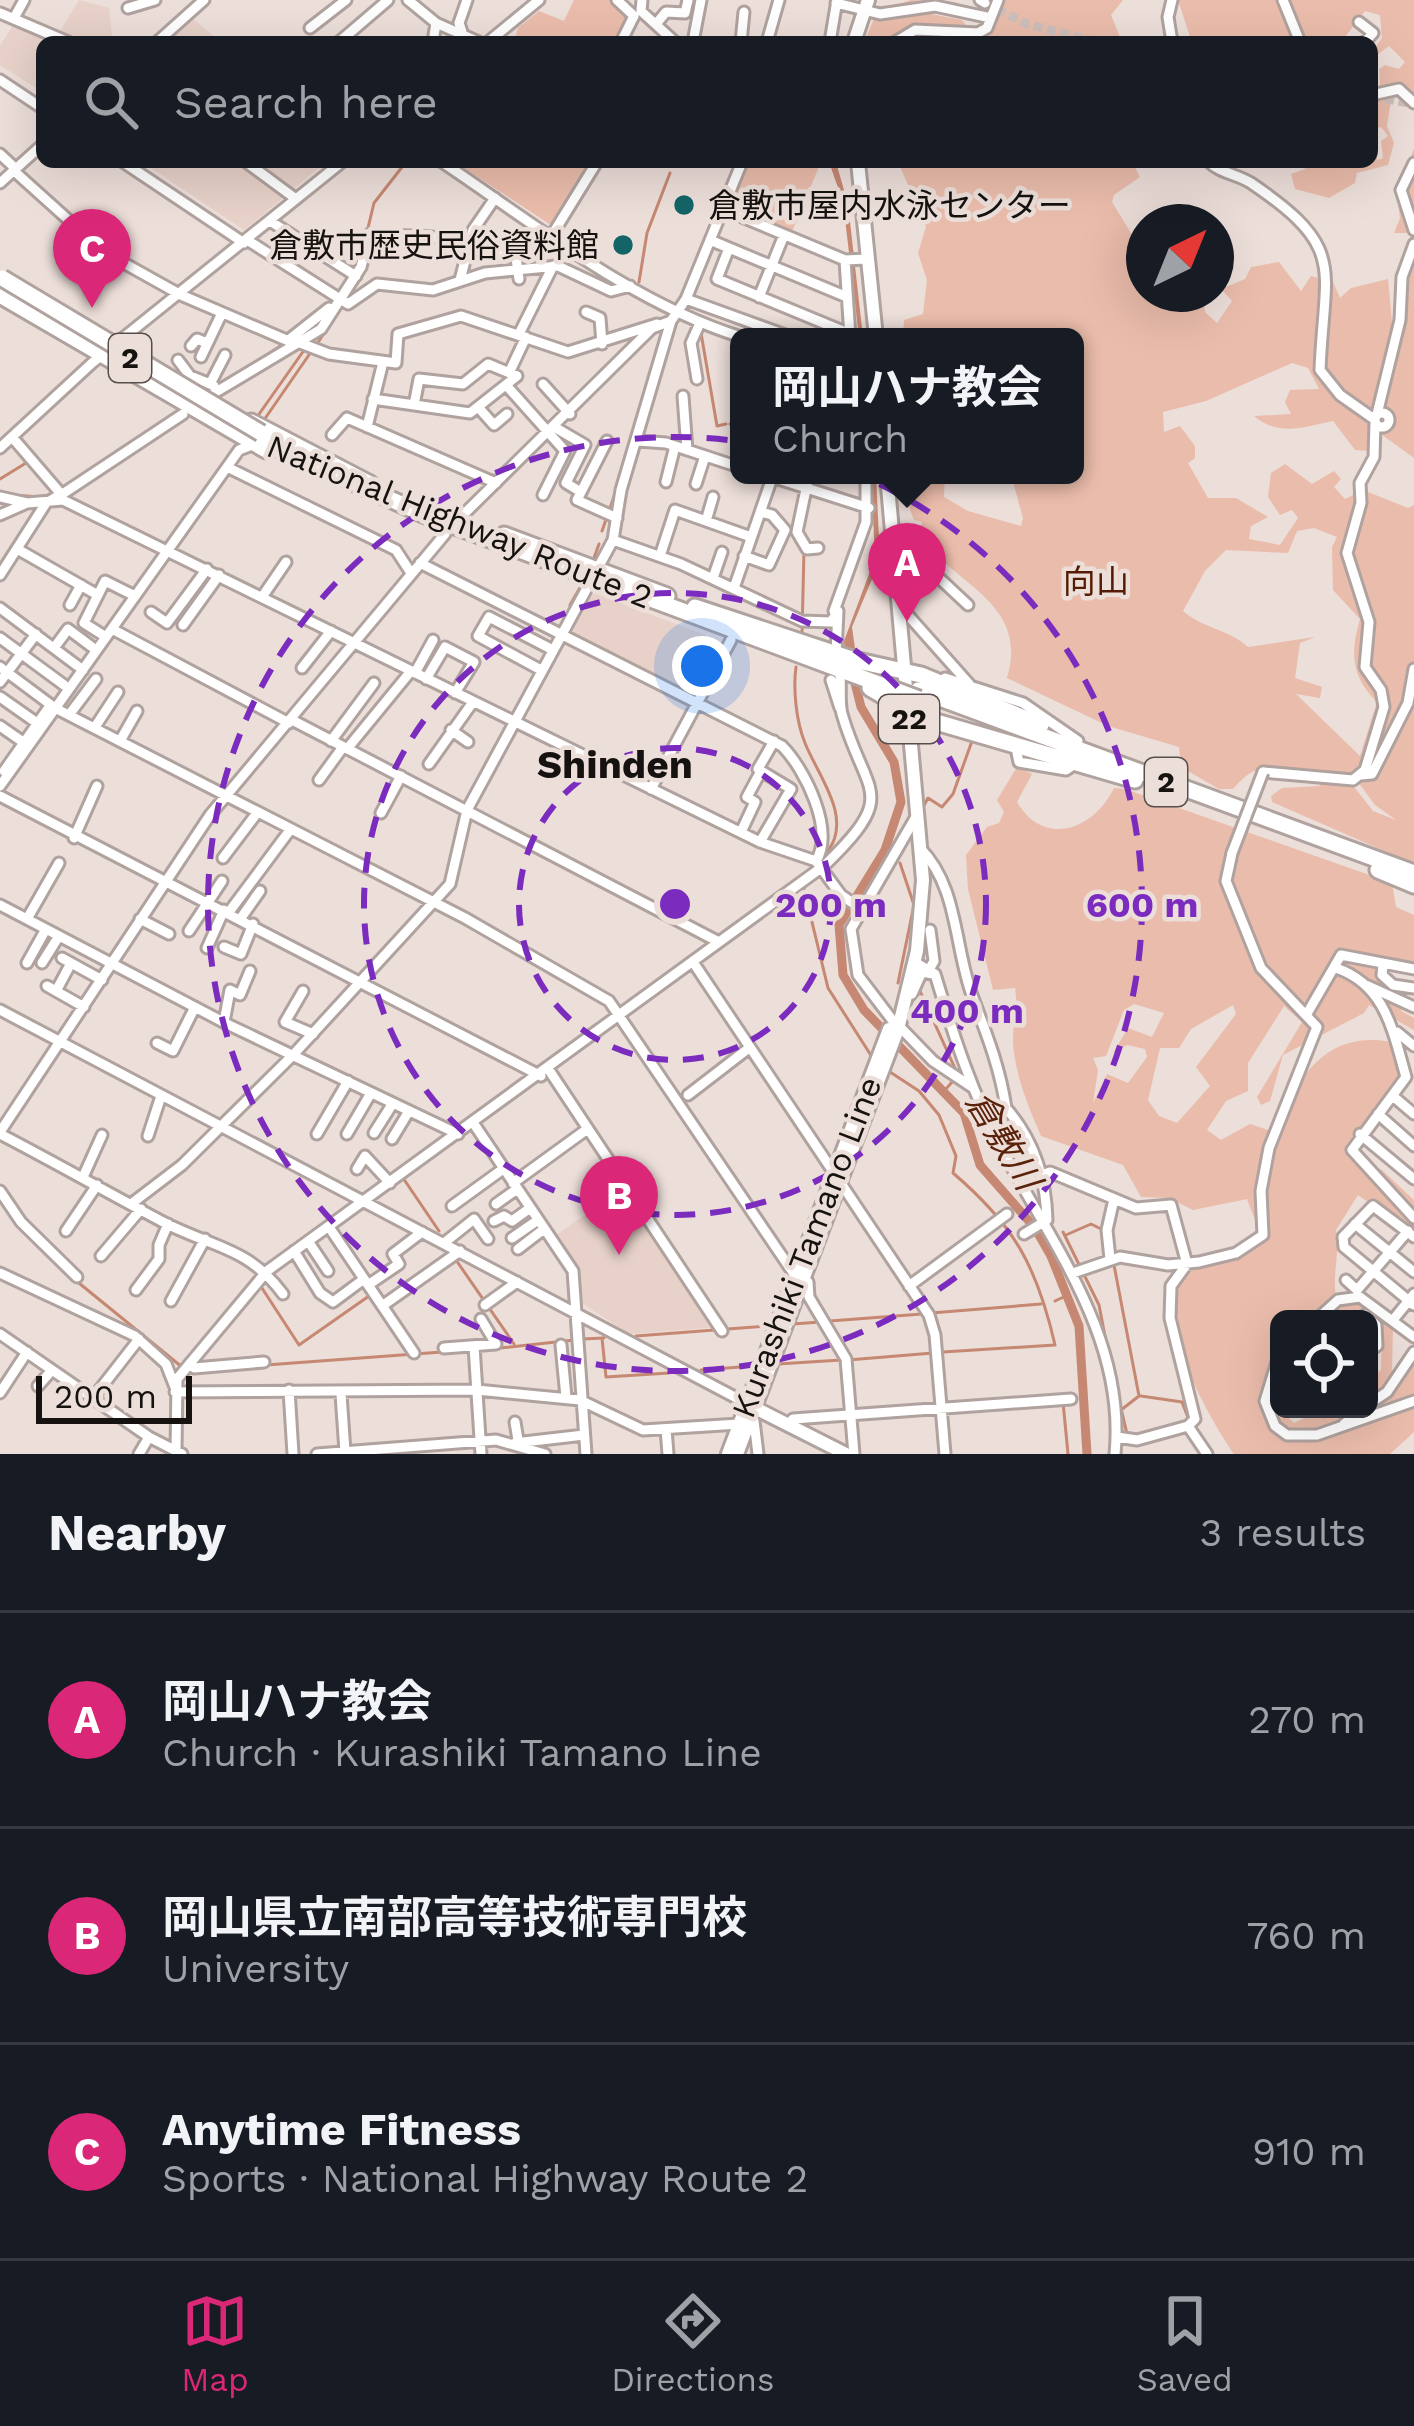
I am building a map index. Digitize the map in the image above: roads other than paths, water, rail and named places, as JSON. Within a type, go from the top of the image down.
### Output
[{"type":"highway","points":[[0,276],[370,484]]},
{"type":"highway","name":"National Highway Route 2","points":[[0,276],[258,439],[594,574]]},
{"type":"highway","points":[[0,292],[103,357],[258,439]]},
{"type":"highway","name":"National Highway Route 2","points":[[0,292],[258,439],[423,514],[696,612],[727,634],[846,668]]},
{"type":"highway","name":"2","points":[[846,668],[898,680],[1078,741],[1154,781],[1414,885]]},
{"type":"highway","name":"2","points":[[846,668],[1076,764],[1154,781]]},
{"type":"highway","name":"2","points":[[898,680],[916,700],[1414,873]]},
{"type":"main road","points":[[856,36],[866,5]]},
{"type":"main road","points":[[858,168],[854,260],[873,328]]},
{"type":"main road","name":"22","points":[[888,484],[899,605],[898,680]]},
{"type":"main road","name":"Kurashiki Tamano Line","points":[[737,1454],[913,968],[923,904],[916,700]]},
{"type":"main road","points":[[749,1414],[788,1424],[850,1454]]},
{"type":"main road","name":"Kurashiki Tamano Line","points":[[728,1454],[749,1414]]},
{"type":"street","points":[[0,29],[23,0]]},
{"type":"street","points":[[128,8],[155,0]]},
{"type":"street","points":[[310,28],[346,0]]},
{"type":"street","points":[[359,0],[371,12]]},
{"type":"street","points":[[345,36],[388,0]]},
{"type":"street","points":[[408,0],[433,22],[470,36]]},
{"type":"street","points":[[462,32],[459,23],[467,0]]},
{"type":"street","points":[[491,36],[539,0]]},
{"type":"street","points":[[617,0],[638,7],[669,36]]},
{"type":"street","points":[[656,24],[666,6],[685,13],[688,0]]},
{"type":"street","points":[[695,36],[701,0]]},
{"type":"street","points":[[769,36],[779,0]]},
{"type":"street","points":[[1171,36],[1172,0]]},
{"type":"street","points":[[1283,0],[1298,36]]},
{"type":"street","points":[[163,36],[196,2]]},
{"type":"street","points":[[831,36],[836,2],[866,5],[889,15],[920,5],[988,6],[978,34],[915,30],[905,36]]},
{"type":"street","points":[[624,36],[638,7]]},
{"type":"street","points":[[742,36],[744,12]]},
{"type":"street","points":[[8,16],[54,36]]},
{"type":"street","points":[[433,22],[433,36]]},
{"type":"street","points":[[1360,22],[1372,33],[1370,36]]},
{"type":"street","points":[[0,80],[36,103]]},
{"type":"street","points":[[1378,93],[1394,88],[1414,103]]},
{"type":"street","points":[[0,183],[36,150]]},
{"type":"street","points":[[0,154],[104,252],[181,295],[302,345],[397,363],[398,334],[461,316],[568,352],[674,316]]},
{"type":"street","points":[[1414,163],[1400,190],[1414,230]]},
{"type":"street","points":[[132,168],[334,305],[355,301],[377,284],[434,290],[460,280],[518,275],[553,266],[579,272],[611,291],[630,286]]},
{"type":"street","points":[[254,168],[296,199]]},
{"type":"street","points":[[0,451],[103,357],[335,168]]},
{"type":"street","points":[[451,168],[674,316],[730,334]]},
{"type":"street","points":[[553,236],[593,168]]},
{"type":"street","points":[[101,1256],[135,1207],[312,1033],[453,877],[466,810],[549,648],[613,540],[611,516],[674,316],[686,299],[699,256],[710,240],[713,222],[724,209],[738,168]]},
{"type":"street","points":[[1220,168],[1254,186],[1320,242],[1327,274],[1322,378],[1375,419]]},
{"type":"street","points":[[460,280],[471,239],[495,198]]},
{"type":"street","points":[[724,209],[854,260],[848,297],[850,328]]},
{"type":"street","points":[[270,221],[353,274]]},
{"type":"street","points":[[214,388],[302,345],[353,274],[370,234],[471,239],[516,258],[518,275]]},
{"type":"street","points":[[759,296],[784,235]]},
{"type":"street","points":[[710,240],[848,297]]},
{"type":"street","points":[[1361,775],[1384,697],[1365,667],[1370,622],[1347,553],[1360,503],[1360,483],[1374,457],[1375,419],[1414,244]]},
{"type":"street","points":[[729,248],[717,279],[834,328]]},
{"type":"street","points":[[373,399],[470,412],[508,379],[553,266]]},
{"type":"street","points":[[1400,297],[1414,305]]},
{"type":"street","points":[[686,299],[766,328]]},
{"type":"street","points":[[815,320],[821,306]]},
{"type":"street","points":[[586,312],[600,318],[602,344]]},
{"type":"street","points":[[201,357],[222,313]]},
{"type":"street","points":[[698,379],[691,343],[700,323]]},
{"type":"street","points":[[466,512],[657,325]]},
{"type":"street","points":[[191,346],[197,339],[207,343]]},
{"type":"street","points":[[214,388],[225,355]]},
{"type":"street","points":[[178,360],[190,376],[214,388]]},
{"type":"street","points":[[368,427],[383,362]]},
{"type":"street","points":[[414,405],[419,380],[463,384],[488,364],[508,379],[552,430],[585,445],[566,483],[611,516]]},
{"type":"street","points":[[543,384],[569,412]]},
{"type":"street","points":[[683,396],[687,450]]},
{"type":"street","points":[[478,406],[494,425],[507,414]]},
{"type":"street","points":[[0,497],[46,503],[62,497],[182,414]]},
{"type":"street","points":[[332,435],[346,418],[494,482]]},
{"type":"street","points":[[543,495],[565,451],[551,439],[552,430]]},
{"type":"street","points":[[688,435],[706,431]]},
{"type":"street","points":[[14,438],[36,471],[62,497],[760,842],[819,863],[846,899],[859,907]]},
{"type":"street","points":[[0,786],[239,450],[258,439]]},
{"type":"street","points":[[569,516],[607,441]]},
{"type":"street","points":[[638,441],[674,446],[730,464]]},
{"type":"street","points":[[666,482],[674,446]]},
{"type":"street","points":[[696,484],[705,456]]},
{"type":"street","points":[[229,468],[396,550],[412,570],[559,635],[773,742],[789,753],[813,794],[819,863]]},
{"type":"street","points":[[734,588],[769,484]]},
{"type":"street","points":[[807,484],[797,532],[807,550],[818,548]]},
{"type":"street","points":[[815,484],[869,508]]},
{"type":"street","points":[[175,1389],[186,1367],[265,1271],[545,1073],[856,834],[873,804],[868,772],[840,708],[846,668],[833,617],[869,508],[867,484]]},
{"type":"street","points":[[706,521],[713,497]]},
{"type":"street","points":[[0,515],[28,503]]},
{"type":"street","points":[[0,574],[46,503]]},
{"type":"street","points":[[660,556],[675,510],[751,537]]},
{"type":"street","points":[[744,556],[769,565],[785,530],[772,515],[761,512]]},
{"type":"street","points":[[283,1294],[265,1271],[168,1226],[0,1133],[222,796],[445,534]]},
{"type":"street","points":[[893,544],[910,539],[921,561],[968,605]]},
{"type":"street","points":[[613,540],[713,578],[803,621],[833,617]]},
{"type":"street","points":[[19,550],[96,594]]},
{"type":"street","points":[[713,578],[722,552]]},
{"type":"street","points":[[262,597],[286,562]]},
{"type":"street","points":[[151,612],[167,622],[207,569]]},
{"type":"street","points":[[183,625],[219,575]]},
{"type":"street","points":[[133,595],[105,581],[84,623],[332,741],[718,941]]},
{"type":"street","points":[[70,605],[81,585]]},
{"type":"street","points":[[746,613],[753,598]]},
{"type":"street","points":[[899,605],[970,686]]},
{"type":"street","points":[[0,608],[81,668]]},
{"type":"street","points":[[539,668],[478,636],[489,617],[549,648]]},
{"type":"street","points":[[53,648],[68,629],[92,646]]},
{"type":"street","points":[[302,668],[331,631]]},
{"type":"street","points":[[36,634],[2,674],[69,715],[434,903],[609,1001],[826,1321],[846,1359],[850,1454]]},
{"type":"street","points":[[0,777],[4,759],[53,706],[92,646],[106,634]]},
{"type":"street","points":[[0,638],[64,685]]},
{"type":"street","points":[[414,674],[433,640]]},
{"type":"street","points":[[651,789],[731,640]]},
{"type":"street","points":[[319,780],[445,646],[474,662],[455,693]]},
{"type":"street","points":[[1078,1271],[1110,1259],[1187,1264],[1236,1253],[1263,1234],[1261,1191],[1269,1148],[1316,1036],[1308,1012],[1254,957],[1241,910],[1226,881],[1232,853],[1263,772],[1347,781],[1372,774],[1408,703],[1414,668]]},
{"type":"street","points":[[69,715],[96,679]]},
{"type":"street","points":[[898,680],[970,686],[1017,704],[1078,741]]},
{"type":"street","points":[[332,741],[374,682]]},
{"type":"street","points":[[95,728],[118,692]]},
{"type":"street","points":[[0,697],[37,723]]},
{"type":"street","points":[[429,764],[473,702]]},
{"type":"street","points":[[120,741],[136,711]]},
{"type":"street","points":[[0,726],[23,742]]},
{"type":"street","points":[[451,730],[468,742]]},
{"type":"street","points":[[741,832],[755,802],[747,797],[773,742]]},
{"type":"street","points":[[1017,753],[1019,762],[1071,771],[1076,764]]},
{"type":"street","points":[[760,771],[790,789],[760,842]]},
{"type":"street","points":[[381,813],[401,776]]},
{"type":"street","points":[[74,838],[97,786]]},
{"type":"street","points":[[0,796],[74,838],[165,878],[545,1073],[722,1330]]},
{"type":"street","points":[[223,858],[256,813]]},
{"type":"street","points":[[917,815],[894,862],[859,907],[851,929],[852,961],[867,992],[894,1025],[972,1087]]},
{"type":"street","points":[[83,817],[99,824]]},
{"type":"street","points":[[207,949],[227,911],[290,830]]},
{"type":"street","points":[[920,848],[938,866],[971,995],[994,1047],[1006,1108],[1021,1126],[1042,1175],[1045,1222]]},
{"type":"street","points":[[27,919],[59,862]]},
{"type":"street","points":[[189,931],[222,881]]},
{"type":"street","points":[[241,918],[260,891]]},
{"type":"street","points":[[0,905],[224,1022],[458,1135]]},
{"type":"street","points":[[140,919],[169,934]]},
{"type":"street","points":[[224,947],[242,954],[253,924]]},
{"type":"street","points":[[27,963],[46,929]]},
{"type":"street","points":[[929,930],[933,954],[929,968]]},
{"type":"street","points":[[42,963],[59,936]]},
{"type":"street","points":[[933,954],[963,950]]},
{"type":"street","points":[[1308,1012],[1344,955],[1414,968]]},
{"type":"street","points":[[82,1006],[52,988],[67,961],[100,979]]},
{"type":"street","points":[[692,962],[928,1314],[937,1352],[945,1454]]},
{"type":"street","points":[[1382,965],[1382,975],[1393,985],[1414,988]]},
{"type":"street","points":[[913,968],[929,968]]},
{"type":"street","points":[[929,968],[937,978],[946,1022],[988,1122],[1078,1271],[1097,1330],[1117,1437],[1115,1454]]},
{"type":"street","points":[[1336,968],[1414,1006]]},
{"type":"street","points":[[894,1025],[918,976],[927,970],[937,978]]},
{"type":"street","points":[[224,1022],[230,990],[241,995],[250,971]]},
{"type":"street","points":[[1366,985],[1397,1032],[1414,1046]]},
{"type":"street","points":[[303,991],[285,1022],[312,1033]]},
{"type":"street","points":[[157,1043],[173,1052],[195,1007]]},
{"type":"street","points":[[0,1010],[577,1313],[749,1414],[758,1454]]},
{"type":"street","points":[[1397,1032],[1410,1080],[1360,1134],[1352,1150],[1414,1218]]},
{"type":"street","points":[[688,1095],[748,1048]]},
{"type":"street","points":[[316,1134],[348,1081]]},
{"type":"street","points":[[347,1134],[371,1093]]},
{"type":"street","points":[[148,1136],[161,1096]]},
{"type":"street","points":[[1394,1097],[1414,1114]]},
{"type":"street","points":[[374,1133],[393,1103]]},
{"type":"street","points":[[988,1122],[1006,1108]]},
{"type":"street","points":[[392,1139],[409,1111]]},
{"type":"street","points":[[1378,1114],[1414,1146],[1397,1165]]},
{"type":"street","points":[[474,1124],[573,1271],[586,1454]]},
{"type":"street","points":[[496,1204],[586,1130]]},
{"type":"street","points":[[1360,1134],[1414,1179]]},
{"type":"street","points":[[83,1177],[101,1136]]},
{"type":"street","points":[[357,1169],[362,1154],[391,1184]]},
{"type":"street","points":[[452,1206],[503,1169]]},
{"type":"street","points":[[1042,1175],[1050,1172],[1136,1208],[1171,1205],[1187,1264]]},
{"type":"street","points":[[66,1231],[97,1185]]},
{"type":"street","points":[[0,1192],[21,1222],[77,1277]]},
{"type":"street","points":[[1110,1259],[1107,1230],[1114,1199]]},
{"type":"street","points":[[1357,1290],[1373,1272],[1389,1254],[1411,1234],[1373,1206],[1343,1237],[1344,1247],[1373,1272],[1412,1300],[1393,1320]]},
{"type":"street","points":[[494,1221],[504,1216],[512,1221],[530,1208]]},
{"type":"street","points":[[909,1286],[1004,1216]]},
{"type":"street","points":[[444,1243],[474,1219],[488,1239]]},
{"type":"street","points":[[1024,1234],[1045,1222]]},
{"type":"street","points":[[515,1243],[541,1224]]},
{"type":"street","points":[[1355,1224],[1414,1272]]},
{"type":"street","points":[[136,1290],[159,1259],[168,1226]]},
{"type":"street","points":[[329,1227],[414,1353]]},
{"type":"street","points":[[294,1251],[320,1293],[333,1302],[399,1264],[393,1254],[422,1232]]},
{"type":"street","points":[[171,1301],[204,1241]]},
{"type":"street","points":[[308,1241],[328,1271]]},
{"type":"street","points":[[382,1306],[460,1252]]},
{"type":"street","points":[[1117,1437],[1137,1440],[1188,1426],[1195,1419],[1172,1344],[1171,1286],[1187,1264]]},
{"type":"street","points":[[0,1273],[138,1340],[166,1364],[175,1389],[179,1453],[148,1439],[0,1334]]},
{"type":"street","points":[[1346,1280],[1414,1337]]},
{"type":"street","points":[[485,1305],[517,1282]]},
{"type":"street","points":[[1328,1310],[1344,1297],[1366,1299]]},
{"type":"street","points":[[444,1348],[496,1344],[481,1319]]},
{"type":"street","points":[[93,1398],[138,1340]]},
{"type":"street","points":[[561,1345],[566,1397]]},
{"type":"street","points":[[473,1346],[481,1454]]},
{"type":"street","points":[[1378,1398],[1414,1352]]},
{"type":"street","points":[[17,1397],[2,1390],[26,1354]]},
{"type":"street","points":[[186,1367],[264,1362]]},
{"type":"street","points":[[38,1386],[50,1372]]},
{"type":"street","points":[[175,1389],[477,1391],[566,1397],[638,1428],[667,1429],[749,1414]]},
{"type":"street","points":[[289,1392],[293,1454]]},
{"type":"street","points":[[341,1394],[345,1452]]},
{"type":"street","points":[[788,1424],[793,1419],[1071,1399]]},
{"type":"street","points":[[1274,1418],[1280,1432],[1306,1437],[1414,1400]]},
{"type":"street","points":[[1345,1424],[1352,1418]]},
{"type":"street","points":[[515,1422],[516,1442]]},
{"type":"street","points":[[1188,1426],[1208,1454]]},
{"type":"street","points":[[667,1429],[668,1454]]},
{"type":"street","points":[[316,1454],[584,1435]]},
{"type":"street","points":[[139,1454],[148,1439]]},
{"type":"street","points":[[516,1442],[544,1454]]},
{"type":"waterway","points":[[367,232],[374,203],[401,168]]},
{"type":"waterway","points":[[639,282],[647,233],[670,173]]},
{"type":"waterway","points":[[251,248],[345,308],[366,297]]},
{"type":"waterway","points":[[523,275],[543,272]]},
{"type":"waterway","points":[[385,289],[428,294]]},
{"type":"waterway","points":[[317,344],[341,307]]},
{"type":"waterway","points":[[701,333],[717,426],[726,424]]},
{"type":"waterway","points":[[223,383],[282,345]]},
{"type":"waterway","points":[[257,417],[307,346]]},
{"type":"waterway","points":[[264,420],[311,352]]},
{"type":"waterway","points":[[0,479],[26,463],[21,455]]},
{"type":"waterway","points":[[602,531],[617,488]]},
{"type":"waterway","points":[[13,495],[40,497]]},
{"type":"waterway","points":[[594,558],[599,544]]},
{"type":"waterway","points":[[802,634],[804,550]]},
{"type":"waterway","points":[[570,605],[581,586]]},
{"type":"waterway","points":[[942,646],[967,675]]},
{"type":"waterway","points":[[796,667],[802,734],[835,811],[835,838],[828,851]]},
{"type":"waterway","points":[[523,697],[535,674]]},
{"type":"waterway","name":"倉敷川","points":[[853,675],[861,707],[894,762],[901,802],[885,850],[839,925],[843,975],[864,1010],[964,1113],[980,1165],[1035,1228],[1051,1256],[1079,1326],[1087,1454]]},
{"type":"waterway","points":[[922,809],[928,798],[942,807],[953,794],[972,741]]},
{"type":"waterway","points":[[898,983],[914,905],[900,863]]},
{"type":"waterway","points":[[826,881],[842,918]]},
{"type":"waterway","points":[[803,885],[828,988],[872,1057]]},
{"type":"waterway","points":[[920,991],[958,1075]]},
{"type":"waterway","points":[[890,1072],[919,1091],[939,1115],[956,1156],[953,1173],[992,1211],[1020,1249],[1040,1292],[1055,1345],[943,1352]]},
{"type":"waterway","points":[[945,1090],[953,1081]]},
{"type":"waterway","points":[[401,1175],[439,1231]]},
{"type":"waterway","points":[[1,1200],[16,1222]]},
{"type":"waterway","points":[[1066,1235],[1091,1224],[1105,1231]]},
{"type":"waterway","points":[[1063,1232],[1099,1305],[1108,1352]]},
{"type":"waterway","points":[[456,1260],[514,1344]]},
{"type":"waterway","points":[[1114,1265],[1139,1396],[1121,1410]]},
{"type":"waterway","points":[[578,1273],[580,1295]]},
{"type":"waterway","points":[[74,1279],[182,1367]]},
{"type":"waterway","points":[[260,1285],[299,1345],[369,1296]]},
{"type":"waterway","points":[[1055,1301],[1068,1295]]},
{"type":"waterway","points":[[931,1313],[1041,1304]]},
{"type":"waterway","points":[[830,1321],[922,1314]]},
{"type":"waterway","points":[[793,1324],[820,1322]]},
{"type":"waterway","points":[[636,1336],[768,1326]]},
{"type":"waterway","points":[[602,1338],[606,1377],[669,1373]]},
{"type":"waterway","points":[[582,1339],[604,1338]]},
{"type":"waterway","points":[[500,1348],[574,1340]]},
{"type":"waterway","points":[[266,1365],[442,1352]]},
{"type":"waterway","points":[[848,1360],[933,1353]]},
{"type":"waterway","points":[[778,1364],[841,1360]]},
{"type":"waterway","points":[[701,1370],[753,1366]]},
{"type":"waterway","points":[[1117,1391],[1127,1434]]},
{"type":"waterway","points":[[1141,1396],[1182,1402],[1189,1420]]},
{"type":"waterway","points":[[1063,1402],[1068,1454]]},
{"type":"tunnel","points":[[985,3],[1027,24],[1074,36]]},
{"type":"tunnel","points":[[1378,97],[1414,104]]},
{"type":"place","name":"倉敷市屋内水泳センター","points":[[684,205]]},
{"type":"place","name":"倉敷市歴史民俗資料館","points":[[623,245]]},
{"type":"place","name":"Anytime Fitness","points":[[92,308]]},
{"type":"place","name":"岡山ハナ教会","points":[[907,622]]},
{"type":"place","name":"岡山県立南部高等技術専門校","points":[[619,1255]]},
{"type":"district","name":"Shinden","points":[[615,764]]},
{"type":"park label","name":"向山","points":[[1096,581]]}]
